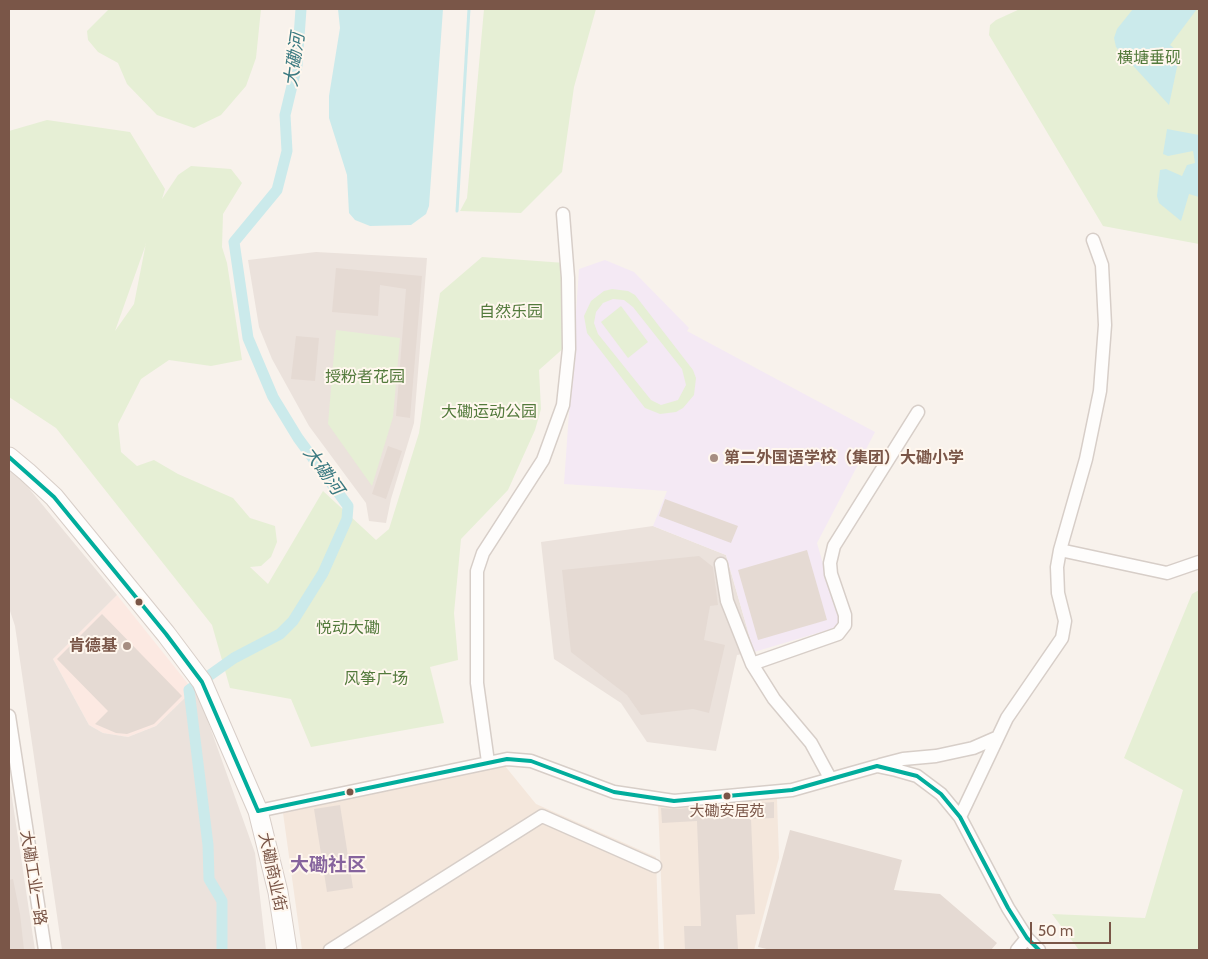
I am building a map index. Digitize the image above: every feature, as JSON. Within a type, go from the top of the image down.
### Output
[{"type":"street","points":[[488,762],[477,683],[477,572],[483,553],[543,460],[563,405],[569,349],[568,278],[563,214]]},
{"type":"street","points":[[960,816],[1007,718],[1062,638],[1065,621],[1058,593],[1057,567],[1060,550],[1086,460],[1100,391],[1105,325],[1102,266],[1093,240]]},
{"type":"street","points":[[752,664],[838,634],[845,625],[845,615],[831,568],[834,546],[918,412]]},
{"type":"street","name":"大磡商业街","points":[[9,457],[54,497],[166,634],[202,682],[258,810],[276,884],[287,950]]},
{"type":"street","points":[[1060,550],[1167,573],[1199,562]]},
{"type":"street","points":[[721,564],[727,601],[752,664],[774,699],[811,744],[830,778]]},
{"type":"street","name":"大磡工业一路","points":[[9,716],[45,950]]},
{"type":"street","points":[[258,810],[507,759],[530,761],[614,792],[674,801],[792,790],[903,759],[936,756],[973,748],[996,738]]},
{"type":"street","points":[[877,766],[917,776],[941,794],[960,816],[1008,908],[1027,938],[1039,950]]},
{"type":"street","points":[[330,950],[542,816],[655,866]]},
{"type":"street","points":[[1017,950],[1027,938]]},
{"type":"shaded area","points":[[316,252],[427,258],[414,423],[391,499],[386,523],[369,521],[366,503],[309,426],[272,359],[259,327],[248,260]]},
{"type":"shaded area","name":"第二外国语学校（集团）大磡小学","points":[[605,260],[634,272],[689,328],[687,331],[875,432],[817,543],[841,626],[754,652],[726,555],[653,526],[667,491],[564,484],[579,269]]},
{"type":"shaded area","points":[[9,469],[17,474],[117,595],[53,659],[89,725],[103,733],[128,737],[156,726],[193,690],[200,699],[255,853],[266,950],[62,950],[15,626],[9,608]]},
{"type":"shaded area","points":[[653,526],[726,555],[754,652],[737,655],[716,751],[647,742],[621,703],[554,659],[541,542]]},
{"type":"shaded area","points":[[117,595],[193,690],[156,726],[128,737],[103,733],[89,725],[53,659]]},
{"type":"shaded area","points":[[505,766],[536,804],[656,857],[659,950],[302,950],[283,813]]},
{"type":"shaded area","points":[[9,778],[35,950],[9,950]]},
{"type":"shaded area","name":"大磡安居苑","points":[[777,799],[779,858],[754,950],[664,950],[658,805]]},
{"type":"green space","points":[[109,9],[261,9],[256,58],[246,86],[221,115],[194,128],[157,115],[127,84],[118,63],[98,52],[88,40],[87,31]]},
{"type":"green space","points":[[484,9],[596,9],[574,87],[562,172],[521,213],[460,211],[467,198]]},
{"type":"green space","name":"横塘垂砚","points":[[1020,9],[1199,9],[1199,244],[1103,226],[989,35],[990,25],[996,20]]},
{"type":"green space","name":"悦动大磡","points":[[47,120],[130,132],[165,189],[162,199],[178,175],[191,166],[231,169],[242,183],[223,214],[222,247],[227,263],[242,360],[211,366],[169,360],[141,379],[118,424],[121,452],[137,466],[154,460],[178,474],[233,498],[250,518],[275,526],[277,542],[271,557],[261,566],[250,567],[268,584],[323,491],[376,540],[389,529],[419,433],[440,293],[482,257],[565,263],[566,346],[539,370],[541,409],[535,430],[508,490],[461,539],[454,613],[458,660],[430,667],[444,723],[311,747],[291,699],[230,688],[212,625],[56,428],[9,397],[9,131]],"holes":[[[146,245],[134,304],[115,331]]]},
{"type":"green space","points":[[612,289],[628,291],[635,295],[693,370],[696,378],[694,395],[683,408],[676,412],[660,414],[645,408],[587,333],[584,316],[591,301],[604,291]],"holes":[[[613,299],[624,300],[633,307],[682,369],[686,385],[678,400],[661,405],[651,400],[598,334],[594,323],[596,312],[603,303]]]},
{"type":"green space","points":[[621,306],[648,342],[628,358],[601,322]]},
{"type":"green space","name":"授粉者花园","points":[[336,330],[400,338],[393,417],[372,486],[328,424]]},
{"type":"green space","points":[[1199,590],[1199,950],[1079,950],[1052,914],[1145,918],[1183,790],[1124,758],[1192,594]]},
{"type":"water","points":[[338,9],[443,9],[429,206],[426,214],[411,225],[370,226],[355,220],[349,213],[347,175],[329,118],[329,96],[340,28]]},
{"type":"water","points":[[1133,9],[1197,9],[1170,45],[1180,53],[1169,105],[1116,47],[1114,38],[1117,29]]},
{"type":"water","points":[[1167,129],[1199,135],[1199,197],[1189,194],[1181,221],[1159,203],[1157,196],[1160,170],[1166,169],[1182,176],[1187,165],[1195,163],[1193,151],[1168,156],[1163,154]]},
{"type":"building","points":[[336,268],[422,276],[410,418],[396,416],[406,289],[380,285],[378,316],[332,312]]},
{"type":"building","points":[[296,336],[319,338],[315,381],[291,379]]},
{"type":"building","points":[[388,446],[402,451],[386,499],[372,494]]},
{"type":"building","points":[[665,499],[738,526],[731,543],[659,516]]},
{"type":"building","points":[[807,550],[827,620],[758,640],[738,570]]},
{"type":"building","points":[[699,556],[713,567],[718,605],[710,606],[704,640],[725,645],[709,713],[693,709],[641,715],[627,695],[571,652],[562,570]]},
{"type":"building","points":[[102,614],[182,696],[154,724],[127,734],[116,733],[95,724],[108,711],[57,659]]},
{"type":"building","points":[[774,802],[774,818],[751,819],[755,914],[736,915],[738,950],[685,950],[684,926],[701,926],[697,821],[662,823],[661,808],[675,809]]},
{"type":"building","points":[[340,805],[353,888],[327,892],[314,809]]},
{"type":"building","points":[[790,830],[902,860],[894,890],[940,894],[997,943],[991,950],[771,950],[758,947]]},
{"type":"building","points":[[13,879],[20,914],[24,950],[9,950],[9,880]]},
{"type":"waterway","name":"大磡河","points":[[222,950],[222,901],[209,879],[208,845],[189,690],[234,658],[280,634],[293,621],[323,573],[347,519],[348,506],[298,438],[273,397],[248,338],[234,242],[277,190],[287,151],[285,115],[297,65],[301,9]]},
{"type":"waterway","points":[[457,211],[469,9]]},
{"type":"transit line","points":[[9,457],[54,497],[166,634],[202,682],[258,811]]},
{"type":"transit line","points":[[258,811],[507,759],[531,761],[614,792],[674,801],[792,790],[877,766],[917,776],[941,794],[960,817],[1008,908],[1027,938],[1039,950]]},
{"type":"place","name":"第二外国语学校（集团）大磡小学","points":[[714,458]]},
{"type":"place","name":"肯德基","points":[[127,646]]},
{"type":"place","name":"大磡安居苑","points":[[727,796]]},
{"type":"district","name":"大磡社区","points":[[328,865]]},
{"type":"park label","name":"自然乐园","points":[[511,312]]},
{"type":"park label","name":"大磡运动公园","points":[[489,412]]},
{"type":"park label","name":"风筝广场","points":[[376,679]]}]
